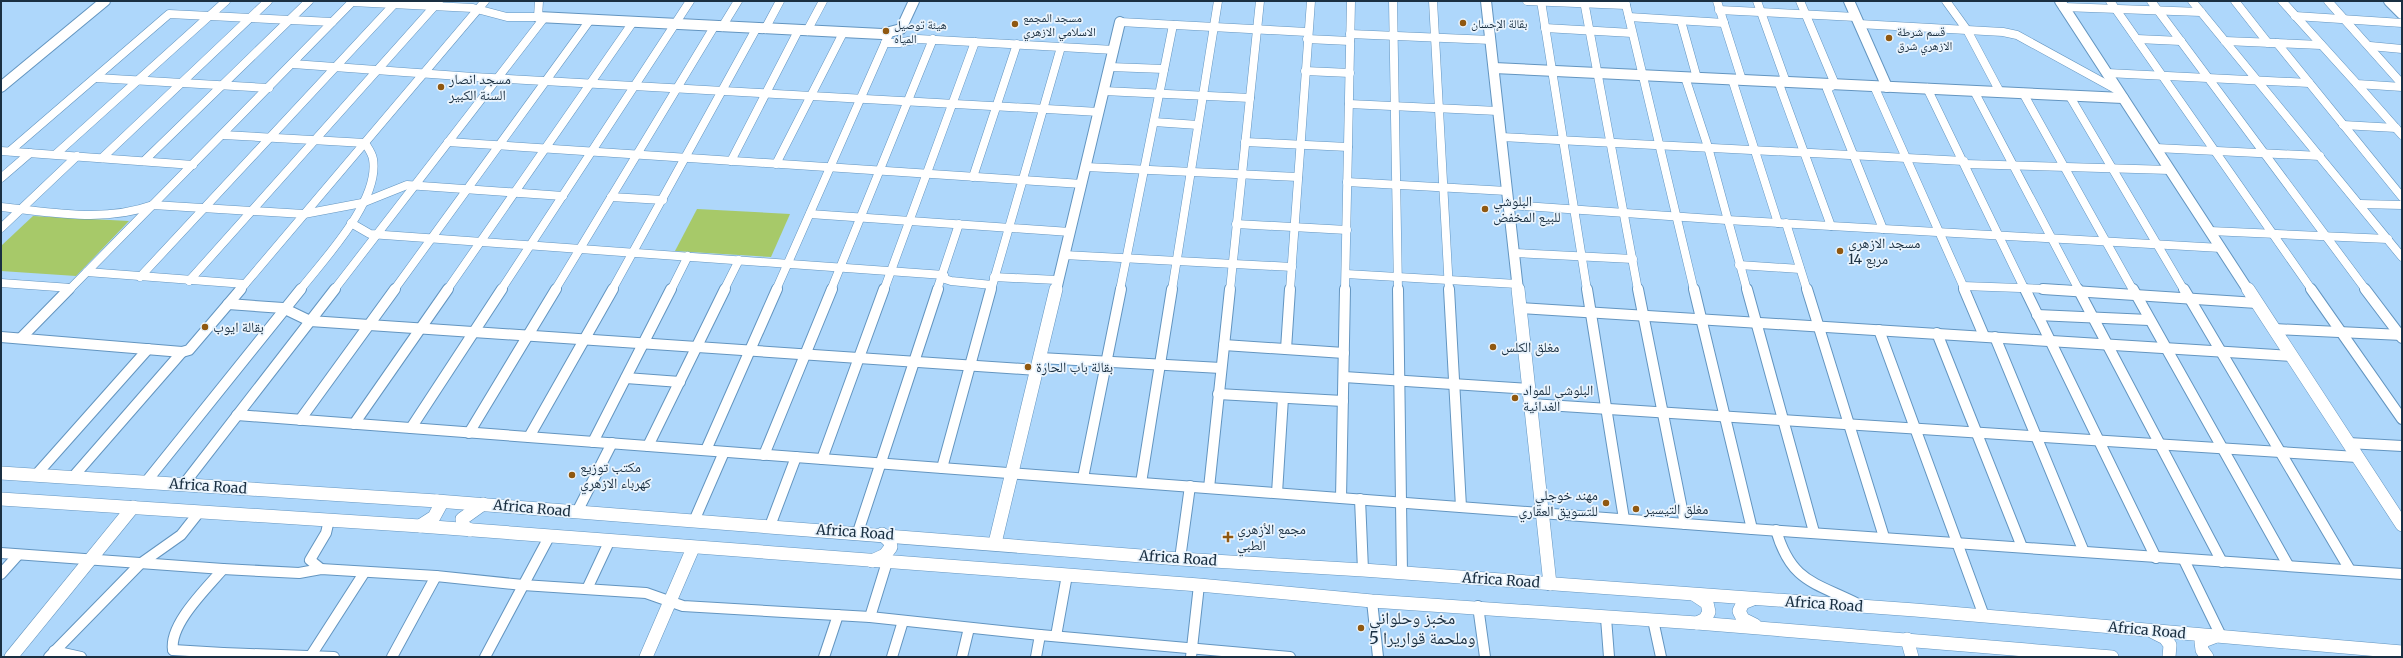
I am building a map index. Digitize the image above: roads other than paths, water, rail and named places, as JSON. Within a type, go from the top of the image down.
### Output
[{"type":"street","points":[[1,87],[105,1]]},
{"type":"street","points":[[56,154],[226,1]]},
{"type":"street","points":[[102,158],[268,1]]},
{"type":"street","points":[[144,161],[309,1]]},
{"type":"street","points":[[1,337],[182,352],[189,350],[485,1]]},
{"type":"street","points":[[184,484],[497,78],[541,17],[539,1]]},
{"type":"street","points":[[411,428],[633,86],[690,1]]},
{"type":"street","points":[[469,433],[677,88],[718,27],[738,1]]},
{"type":"street","points":[[529,437],[632,252],[663,200],[720,91],[780,1]]},
{"type":"street","points":[[731,161],[764,93],[802,31],[823,1]]},
{"type":"street","points":[[21,338],[293,64],[352,2],[436,4],[479,9],[507,17],[541,17],[674,25],[889,34],[902,27],[914,1]]},
{"type":"street","points":[[1141,483],[1218,1]]},
{"type":"street","points":[[1208,488],[1260,1]]},
{"type":"street","points":[[1286,349],[1307,36],[1311,1]]},
{"type":"street","points":[[1341,498],[1351,1]]},
{"type":"street","points":[[1393,1],[1402,573]]},
{"type":"street","points":[[1433,1],[1461,507]]},
{"type":"street","points":[[1486,1],[1550,584]]},
{"type":"street","points":[[1527,1],[1625,3],[1752,529]]},
{"type":"street","points":[[1541,1],[1550,71],[1563,139],[1581,257],[1592,313],[1624,519]]},
{"type":"street","points":[[1717,1],[1724,23],[1754,149],[1800,269],[1884,537]]},
{"type":"street","points":[[1757,1],[1802,152],[1831,226]]},
{"type":"street","points":[[1800,1],[1835,84]]},
{"type":"street","points":[[1849,1],[1887,87]]},
{"type":"street","points":[[1946,1],[1967,30],[2000,92]]},
{"type":"street","points":[[2110,1],[2214,152],[2274,234],[2340,332],[2402,419]]},
{"type":"street","points":[[2151,1],[2401,336]]},
{"type":"street","points":[[2192,1],[2402,257]]},
{"type":"street","points":[[2235,1],[2268,43]]},
{"type":"street","points":[[2282,1],[2402,135]]},
{"type":"street","points":[[2328,1],[2370,46],[2402,85]]},
{"type":"street","points":[[2389,1],[2402,2]]},
{"type":"street","points":[[2389,1],[2402,14]]},
{"type":"street","points":[[1584,2],[1623,212],[1685,524]]},
{"type":"street","points":[[140,277],[396,3]]},
{"type":"street","points":[[189,280],[436,4]]},
{"type":"street","points":[[2062,4],[2116,10],[2200,12]]},
{"type":"street","points":[[2062,4],[2402,525]]},
{"type":"street","points":[[1719,10],[1805,14],[2017,35],[2121,94]]},
{"type":"street","points":[[10,151],[169,14],[332,22]]},
{"type":"street","points":[[2296,16],[2402,23]]},
{"type":"street","points":[[1629,17],[1724,23]]},
{"type":"street","points":[[300,420],[590,20]]},
{"type":"street","points":[[1681,21],[1697,78]]},
{"type":"street","points":[[354,424],[588,84],[633,22]]},
{"type":"street","points":[[995,543],[1120,22],[1257,29],[1307,36],[1393,36],[1491,40]]},
{"type":"street","points":[[1083,478],[1173,25]]},
{"type":"street","points":[[1545,28],[1632,33]]},
{"type":"street","points":[[776,164],[843,33]]},
{"type":"street","points":[[706,450],[889,34]]},
{"type":"street","points":[[885,43],[899,43],[918,39],[933,39],[1114,50]]},
{"type":"street","points":[[764,455],[806,354],[839,267],[881,170],[933,39]]},
{"type":"street","points":[[2137,39],[2181,41]]},
{"type":"street","points":[[822,459],[975,42]]},
{"type":"street","points":[[2225,42],[2321,45]]},
{"type":"street","points":[[974,177],[1017,44]]},
{"type":"street","points":[[2277,44],[2402,197]]},
{"type":"street","points":[[2370,46],[2402,48]]},
{"type":"street","points":[[942,468],[993,281],[1060,47]]},
{"type":"street","points":[[293,64],[588,84],[1099,112]]},
{"type":"street","points":[[1110,67],[1164,69]]},
{"type":"street","points":[[1494,68],[2069,95],[2121,94]]},
{"type":"street","points":[[1305,71],[1350,73]]},
{"type":"street","points":[[2107,73],[2310,83]]},
{"type":"street","points":[[1685,77],[1708,148],[1739,265],[1814,532]]},
{"type":"street","points":[[96,78],[269,88]]},
{"type":"street","points":[[1835,84],[1827,89],[1883,229]]},
{"type":"street","points":[[2357,84],[2402,85]]},
{"type":"street","points":[[1874,86],[1940,231],[1984,336]]},
{"type":"street","points":[[1927,88],[1965,163],[2024,289],[2052,341],[2156,558]]},
{"type":"street","points":[[1104,91],[1250,98]]},
{"type":"street","points":[[1974,91],[2011,164],[2052,238],[2093,319],[2222,562]]},
{"type":"street","points":[[2023,93],[2104,241],[2288,565]]},
{"type":"street","points":[[2069,95],[2350,570]]},
{"type":"street","points":[[1349,104],[1498,111]]},
{"type":"street","points":[[1154,122],[1198,125]]},
{"type":"street","points":[[2343,125],[2396,128]]},
{"type":"street","points":[[223,135],[365,143]]},
{"type":"street","points":[[1501,137],[1853,154],[1965,163],[2170,170]]},
{"type":"street","points":[[448,142],[1082,184]]},
{"type":"street","points":[[1245,142],[1348,148]]},
{"type":"street","points":[[146,482],[351,223],[370,185],[373,168],[372,156],[365,143]]},
{"type":"street","points":[[2156,148],[2320,156]]},
{"type":"street","points":[[1,151],[193,165]]},
{"type":"street","points":[[1,178],[30,153]]},
{"type":"street","points":[[1,228],[77,156]]},
{"type":"street","points":[[1086,167],[1298,177]]},
{"type":"street","points":[[1347,182],[1507,191]]},
{"type":"street","points":[[1,207],[110,217],[133,213],[153,205],[304,214],[362,203],[407,186],[563,196]]},
{"type":"street","points":[[611,197],[663,200]]},
{"type":"street","points":[[2360,204],[2402,205]]},
{"type":"street","points":[[1509,205],[1727,220],[2221,248]]},
{"type":"street","points":[[810,214],[1070,232]]},
{"type":"street","points":[[351,223],[364,232],[944,275],[946,279],[951,281],[1057,280]]},
{"type":"street","points":[[858,532],[944,275],[959,224]]},
{"type":"street","points":[[1236,224],[1346,230]]},
{"type":"street","points":[[2210,231],[2388,239]]},
{"type":"street","points":[[1514,253],[1633,259]]},
{"type":"street","points":[[1064,255],[1292,267]]},
{"type":"street","points":[[593,442],[688,256]]},
{"type":"street","points":[[648,446],[739,260]]},
{"type":"street","points":[[1739,265],[1800,269]]},
{"type":"street","points":[[87,272],[245,284]]},
{"type":"street","points":[[1346,274],[1517,284]]},
{"type":"street","points":[[1,283],[71,288]]},
{"type":"street","points":[[1964,286],[2078,290],[2257,303]]},
{"type":"street","points":[[228,304],[283,308],[310,321],[1037,370]]},
{"type":"street","points":[[1520,308],[1984,336],[2221,353],[2292,356]]},
{"type":"street","points":[[2037,315],[2093,319],[2149,320]]},
{"type":"street","points":[[2274,329],[2401,336]]},
{"type":"street","points":[[1879,330],[1914,429],[1984,616]]},
{"type":"street","points":[[1937,333],[2022,547]]},
{"type":"street","points":[[1994,337],[2084,552]]},
{"type":"street","points":[[1224,345],[1344,353]]},
{"type":"street","points":[[36,475],[148,349]]},
{"type":"street","points":[[73,477],[182,352]]},
{"type":"street","points":[[1040,358],[1221,368]]},
{"type":"street","points":[[1344,377],[1529,389]]},
{"type":"street","points":[[626,378],[680,382]]},
{"type":"street","points":[[1218,394],[1343,401]]},
{"type":"street","points":[[1277,493],[1283,398]]},
{"type":"street","points":[[1530,404],[1664,414],[1783,420],[2357,457]]},
{"type":"street","points":[[237,415],[1752,529],[1814,532],[2156,558],[2288,565],[2402,574]]},
{"type":"street","points":[[577,512],[612,443]]},
{"type":"street","points":[[2348,443],[2402,446]]},
{"type":"street","points":[[694,521],[724,452]]},
{"type":"street","points":[[770,526],[796,457]]},
{"type":"street","name":"Africa Road","points":[[1,473],[483,504],[694,521],[858,532],[1180,559],[1363,570],[1863,606],[2402,652]]},
{"type":"street","points":[[1180,559],[1190,486]]},
{"type":"street","name":"Africa Road","points":[[1,499],[420,526],[609,542],[1199,585],[1372,601],[1478,606],[1606,618],[1697,623],[1907,639],[1995,652],[2112,657]]},
{"type":"street","points":[[1360,499],[1363,570]]},
{"type":"street","points":[[420,526],[438,513],[440,506],[437,501]]},
{"type":"street","points":[[470,530],[463,526],[462,519],[483,504]]},
{"type":"street","points":[[11,657],[133,507]]},
{"type":"street","points":[[52,654],[140,564],[177,539],[200,511]]},
{"type":"street","points":[[321,569],[310,560],[326,533],[329,520]]},
{"type":"street","points":[[1776,530],[1784,554],[1794,568],[1812,581],[1863,606]]},
{"type":"street","points":[[871,561],[885,555],[891,547],[888,539],[882,534]]},
{"type":"street","points":[[485,657],[549,537]]},
{"type":"street","points":[[587,589],[609,542]]},
{"type":"street","points":[[646,657],[693,548]]},
{"type":"street","points":[[1,553],[223,569],[299,573],[321,569],[364,573],[436,576],[523,585],[646,593],[670,602],[691,606],[870,617],[1056,636],[1192,652],[1290,657]]},
{"type":"street","points":[[1,574],[18,555]]},
{"type":"street","points":[[2184,560],[2219,636],[2201,642],[2202,650],[2207,657]]},
{"type":"street","points":[[870,617],[887,562]]},
{"type":"street","points":[[223,569],[176,627],[171,641],[170,654],[334,657]]},
{"type":"street","points":[[311,656],[364,573]]},
{"type":"street","points":[[392,657],[436,576]]},
{"type":"street","points":[[1056,636],[1067,576]]},
{"type":"street","points":[[1192,652],[1199,585]]},
{"type":"street","points":[[1694,594],[1705,601],[1709,609],[1708,615],[1697,623]]},
{"type":"street","points":[[1754,599],[1740,605],[1740,615],[1747,622],[1762,628]]},
{"type":"street","points":[[1372,601],[1378,657]]},
{"type":"street","points":[[1478,606],[1485,657]]},
{"type":"street","points":[[824,657],[838,615]]},
{"type":"street","points":[[1606,618],[1608,657]]},
{"type":"street","points":[[1653,620],[1661,657]]},
{"type":"street","points":[[892,657],[903,621]]},
{"type":"street","points":[[962,657],[969,628]]},
{"type":"street","points":[[2146,630],[2158,634],[2168,641],[2172,650],[2169,657]]},
{"type":"street","points":[[1036,657],[1040,635]]},
{"type":"street","points":[[1907,639],[1912,657]]},
{"type":"street","points":[[52,654],[81,657]]},
{"type":"place","name":"بقالة الإحسان","points":[[1463,23]]},
{"type":"place","name":"مسجد المجمع الاسلامي الازهري","points":[[1015,24]]},
{"type":"place","name":"هيئة توصيل المياه","points":[[886,31]]},
{"type":"place","name":"قسم شرطة الازهري شرق","points":[[1889,38]]},
{"type":"place","name":"مسجد انصار السنة الكبير","points":[[441,87]]},
{"type":"place","name":"البلوشي للبيع المخفض","points":[[1485,209]]},
{"type":"place","name":"مسجد الازهري مربع 14","points":[[1840,251]]},
{"type":"place","name":"بقالة ايوب","points":[[205,327]]},
{"type":"place","name":"مغلق الكلس","points":[[1493,347]]},
{"type":"place","name":"بقالة باب الحارة","points":[[1028,367]]},
{"type":"place","name":"البلوشي للمواد الغدائية","points":[[1515,398]]},
{"type":"place","name":"مكتب توزيع كهرباء الازهري","points":[[572,475]]},
{"type":"place","name":"مهند خوجلي للتسويق العقاري","points":[[1606,503]]},
{"type":"place","name":"مغلق التيسير","points":[[1636,509]]},
{"type":"place","name":"مجمع الأزهري الطبي","points":[[1228,537]]},
{"type":"place","name":"مخبز وحلواني وملحمة قواريرا 5","points":[[1361,628]]}]
